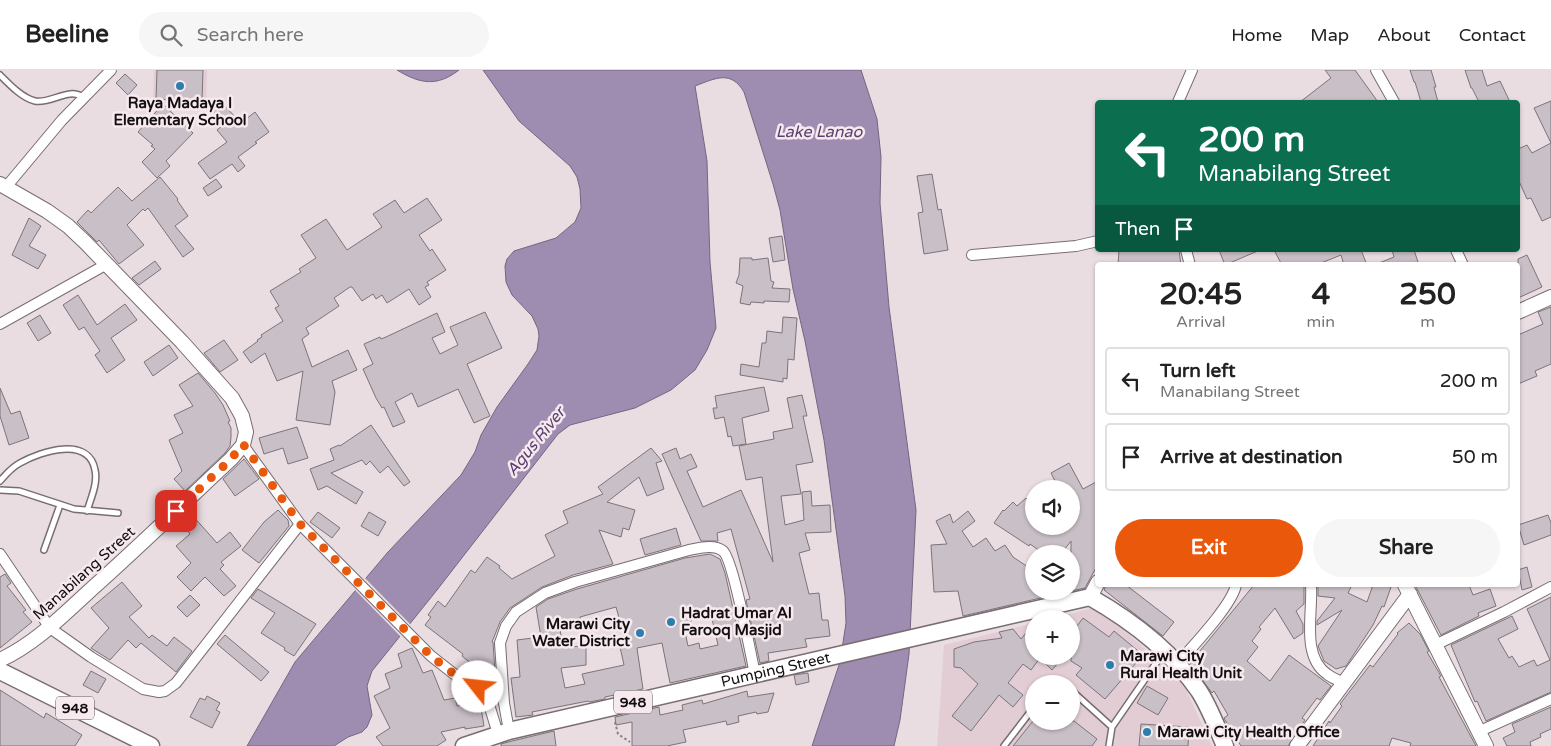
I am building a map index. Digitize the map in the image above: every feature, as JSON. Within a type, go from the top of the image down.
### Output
[{"type":"main road","name":"Pumping Street","points":[[464,746],[504,733],[612,707],[1090,597]]},
{"type":"main road","points":[[1090,597],[1120,614],[1142,630],[1178,662],[1199,692],[1225,746]]},
{"type":"main road","name":"948","points":[[0,670],[151,746]]},
{"type":"main road","name":"948","points":[[0,680],[128,746]]},
{"type":"street","points":[[111,70],[3,185],[68,226],[182,342],[232,398],[246,425],[244,441],[300,524],[431,656],[454,674],[478,687],[483,692],[504,733]]},
{"type":"street","points":[[1179,100],[1192,70]]},
{"type":"street","points":[[1376,70],[1393,100]]},
{"type":"street","points":[[972,255],[1076,246],[1095,242]]},
{"type":"street","points":[[0,324],[107,264]]},
{"type":"street","points":[[1520,311],[1551,296]]},
{"type":"street","name":"Manabilang Street","points":[[0,660],[18,651],[50,628],[231,459],[244,441]]},
{"type":"street","points":[[0,554],[50,628],[129,681],[143,689],[154,692],[165,690],[176,683],[300,524]]},
{"type":"street","points":[[504,733],[500,643],[506,626],[516,612],[545,593],[575,582],[689,550],[714,548],[726,554],[755,674]]},
{"type":"street","points":[[1090,597],[1095,587]]},
{"type":"street","points":[[1178,662],[1211,624],[1230,598],[1235,587]]},
{"type":"street","points":[[1311,587],[1310,645],[1313,657],[1326,674],[1344,683]]},
{"type":"street","points":[[1435,645],[1551,587]]},
{"type":"street","points":[[1297,746],[1344,683],[1408,590],[1486,746]]},
{"type":"street","points":[[1480,731],[1551,699]]},
{"type":"lane","points":[[0,75],[26,97],[34,100],[52,100],[73,93],[84,97]]},
{"type":"lane","points":[[0,481],[20,463],[36,456],[71,448],[82,450],[91,458],[95,470],[95,482],[87,511]]},
{"type":"lane","points":[[0,490],[19,492],[60,506],[87,511],[118,513]]},
{"type":"lane","points":[[44,550],[60,506]]},
{"type":"lane","points":[[1109,746],[1112,727],[1164,650]]},
{"type":"lane","points":[[1080,698],[1112,727]]},
{"type":"lane","points":[[1004,746],[1025,719]]},
{"type":"path","points":[[612,707],[618,734],[630,742]]},
{"type":"shaded area","name":"Raya Madaya I Elementary School","points":[[154,70],[207,70],[206,104],[153,102]]},
{"type":"shaded area","points":[[1097,607],[1182,681],[1212,746],[937,746],[944,645],[1025,625],[1025,665],[1080,665],[1080,611]]},
{"type":"water","points":[[397,70],[459,70],[443,79],[428,82],[405,75]]},
{"type":"water","points":[[483,70],[861,70],[877,119],[881,157],[880,203],[889,307],[916,510],[909,654],[900,720],[894,746],[812,746],[840,662],[846,623],[845,596],[824,440],[793,289],[780,210],[773,184],[744,92],[734,81],[722,78],[695,86],[707,161],[710,262],[716,328],[707,350],[695,370],[671,390],[635,408],[570,425],[558,434],[372,671],[367,686],[372,715],[367,727],[362,732],[348,737],[334,746],[247,746],[295,662],[388,552],[461,475],[475,452],[481,435],[497,407],[537,350],[538,329],[532,316],[512,295],[506,282],[505,266],[507,259],[514,251],[556,238],[575,222],[581,208],[580,189],[577,177],[570,166],[519,121]]},
{"type":"pier","points":[[364,577],[412,626],[402,638],[354,589]]},
{"type":"building","name":"Raya Madaya I Elementary School","points":[[157,70],[203,70],[202,101],[156,99]]},
{"type":"building","points":[[1325,70],[1355,70],[1377,100],[1303,100],[1331,78]]},
{"type":"building","points":[[1410,70],[1431,70],[1437,100],[1420,100]]},
{"type":"building","points":[[1465,70],[1482,70],[1487,86],[1500,81],[1509,100],[1478,100],[1471,88]]},
{"type":"building","points":[[125,74],[137,85],[128,95],[116,83]]},
{"type":"building","points":[[220,101],[241,123],[255,112],[269,132],[238,157],[245,166],[238,172],[232,164],[210,179],[198,163],[227,142],[217,130],[224,124],[211,109]]},
{"type":"building","points":[[1551,101],[1551,143],[1534,108]]},
{"type":"building","points":[[163,104],[193,133],[166,161],[170,166],[157,178],[142,162],[155,149],[138,132]]},
{"type":"building","points":[[1551,143],[1551,217],[1542,221],[1531,198],[1527,199],[1520,183],[1520,148],[1527,145],[1532,153]]},
{"type":"building","points":[[932,174],[938,210],[941,209],[948,250],[924,254],[918,213],[923,212],[917,176]]},
{"type":"building","points":[[160,177],[178,199],[188,216],[175,226],[194,249],[183,257],[148,208],[145,211],[143,209],[127,225],[144,245],[119,264],[99,240],[97,242],[77,222],[88,210],[91,213],[118,187],[132,201]]},
{"type":"building","points":[[216,179],[222,187],[208,196],[203,188]]},
{"type":"building","points":[[427,198],[442,220],[419,235],[430,251],[432,249],[446,270],[427,282],[429,285],[425,287],[431,297],[419,305],[409,289],[387,303],[382,295],[376,299],[373,294],[362,301],[352,287],[350,287],[334,298],[339,306],[306,328],[309,334],[302,339],[312,367],[348,350],[357,370],[332,381],[335,392],[330,425],[296,420],[303,371],[277,381],[265,353],[251,363],[243,352],[258,341],[262,337],[261,335],[283,321],[275,308],[279,306],[270,291],[301,272],[299,269],[316,258],[301,235],[326,219],[347,250],[382,227],[373,214],[395,200],[404,213]]},
{"type":"building","points":[[29,218],[41,226],[29,246],[46,255],[38,269],[12,255]]},
{"type":"building","points":[[782,236],[785,260],[773,262],[769,238]]},
{"type":"building","points":[[1119,252],[1179,252],[1181,262],[1118,262]]},
{"type":"building","points":[[1220,252],[1255,252],[1232,262],[1224,262]]},
{"type":"building","points":[[1275,252],[1362,252],[1366,262],[1343,262],[1341,255],[1324,262],[1280,262]]},
{"type":"building","points":[[1393,252],[1415,252],[1418,262],[1382,262],[1394,257]]},
{"type":"building","points":[[1527,255],[1542,287],[1520,297],[1520,262],[1518,262],[1518,259]]},
{"type":"building","points":[[740,258],[752,258],[752,260],[768,258],[771,281],[774,282],[772,288],[790,289],[789,302],[751,302],[750,305],[740,303],[743,286],[736,283],[739,275]]},
{"type":"building","points":[[155,261],[161,269],[139,285],[132,278]]},
{"type":"building","points":[[78,295],[97,325],[125,304],[137,320],[111,338],[125,360],[107,373],[95,355],[100,351],[84,327],[79,330],[63,305]]},
{"type":"building","points":[[1551,307],[1551,364],[1535,371],[1537,376],[1520,383],[1520,334],[1543,324],[1538,312]]},
{"type":"building","points":[[485,312],[502,348],[467,364],[490,416],[474,423],[458,389],[418,407],[412,393],[395,402],[405,422],[393,427],[384,407],[382,408],[376,398],[363,369],[373,364],[364,344],[380,337],[381,339],[386,337],[437,313],[445,332],[432,338],[440,354],[458,345],[450,327]]},
{"type":"building","points":[[40,315],[51,333],[38,341],[27,323]]},
{"type":"building","points":[[783,317],[797,318],[794,360],[788,359],[787,379],[783,378],[783,382],[740,375],[741,364],[759,367],[762,343],[766,343],[767,331],[782,333]]},
{"type":"building","points":[[224,340],[238,360],[220,372],[204,353]]},
{"type":"building","points":[[169,345],[178,358],[153,376],[144,362]]},
{"type":"building","points":[[198,373],[223,405],[230,421],[228,422],[231,428],[231,437],[230,446],[225,453],[185,491],[174,479],[182,471],[169,440],[183,433],[174,415],[193,406],[179,385]]},
{"type":"building","points":[[764,387],[769,411],[742,418],[746,444],[733,446],[731,436],[728,437],[724,417],[715,419],[713,408],[717,408],[715,396]]},
{"type":"building","points":[[0,388],[11,414],[20,411],[29,438],[9,445],[0,416]]},
{"type":"building","points":[[802,395],[807,416],[803,416],[813,462],[796,465],[801,494],[781,496],[785,525],[804,520],[802,492],[811,491],[812,506],[830,505],[831,532],[805,533],[810,550],[799,553],[809,594],[819,593],[822,620],[828,620],[830,636],[805,639],[807,647],[768,653],[769,661],[760,663],[746,600],[750,599],[731,529],[717,533],[718,541],[701,541],[662,454],[676,448],[680,459],[691,454],[697,467],[687,471],[703,507],[741,490],[773,562],[762,477],[746,480],[739,446],[774,439],[773,432],[793,428],[787,398]]},
{"type":"building","points":[[371,425],[410,482],[404,486],[388,466],[380,473],[370,461],[366,465],[362,460],[331,473],[363,492],[356,504],[327,486],[318,490],[310,469],[334,460],[330,449],[340,446]]},
{"type":"building","points":[[297,427],[308,458],[288,464],[283,448],[264,454],[259,438]]},
{"type":"building","points":[[651,448],[662,461],[656,463],[664,489],[647,496],[639,477],[607,502],[635,510],[629,530],[623,528],[621,537],[599,530],[613,564],[573,575],[542,587],[510,608],[500,622],[492,642],[496,688],[494,692],[489,689],[475,677],[480,671],[462,656],[463,654],[425,625],[431,617],[428,615],[438,601],[445,607],[471,570],[475,573],[487,557],[500,566],[499,568],[512,579],[555,556],[545,535],[568,523],[563,511],[603,494],[598,487]]},
{"type":"building","points":[[244,459],[259,479],[235,496],[223,479]]},
{"type":"building","points":[[1069,463],[1078,480],[1054,480],[1051,473]]},
{"type":"building","points":[[1080,483],[1083,489],[1095,483],[1095,570],[1085,588],[1080,589],[1080,545],[1071,545],[1071,541],[1068,545],[1027,545],[994,523],[1003,510],[1013,502],[1017,506],[1025,499],[1025,535],[1080,535]]},
{"type":"building","points":[[278,510],[288,520],[289,526],[259,563],[242,550],[264,522]]},
{"type":"building","points":[[968,511],[975,521],[962,531],[973,547],[986,538],[995,551],[1005,545],[1013,557],[1025,565],[1025,600],[1032,600],[963,616],[958,591],[934,592],[931,545],[947,544],[936,521],[950,514],[953,523]]},
{"type":"building","points":[[318,512],[340,528],[332,538],[310,522]]},
{"type":"building","points":[[369,512],[386,522],[378,536],[361,526]]},
{"type":"building","points":[[192,515],[217,543],[230,532],[241,546],[221,562],[224,565],[220,569],[236,586],[224,596],[205,577],[191,591],[177,577],[191,563],[176,546],[190,534],[182,524]]},
{"type":"building","points":[[1548,515],[1551,523],[1551,535],[1524,545],[1520,524]]},
{"type":"building","points":[[676,528],[681,545],[645,555],[640,539]]},
{"type":"building","points":[[710,554],[720,559],[725,573],[746,666],[670,683],[662,643],[637,648],[643,689],[605,697],[605,699],[532,712],[533,715],[516,717],[511,678],[520,677],[517,640],[541,637],[536,607],[548,599],[577,589],[685,558]],"holes":[[[616,607],[627,646],[620,647],[624,665],[582,674],[585,684],[565,688],[561,668],[586,665],[586,646],[563,647],[559,624]],[[710,610],[718,645],[700,649],[699,643],[688,646],[685,632],[696,612]]]},
{"type":"building","points":[[1527,567],[1532,587],[1522,590],[1520,569]]},
{"type":"building","points":[[5,574],[11,583],[7,586],[26,610],[23,612],[32,622],[0,648],[0,577]]},
{"type":"building","points":[[122,582],[142,606],[129,617],[149,638],[152,635],[167,646],[174,637],[192,651],[176,672],[141,643],[136,648],[128,640],[110,660],[91,648],[109,628],[91,608]]},
{"type":"building","points":[[1105,587],[1129,587],[1174,622],[1163,636],[1104,590]]},
{"type":"building","points":[[1252,587],[1304,587],[1304,604],[1296,611],[1303,624],[1303,633],[1294,639],[1275,608],[1259,627],[1261,629],[1252,641],[1258,647],[1247,661],[1270,681],[1289,655],[1331,686],[1320,700],[1317,698],[1302,718],[1305,720],[1288,746],[1241,746],[1224,718],[1228,715],[1214,691],[1212,693],[1190,663]]},
{"type":"building","points":[[1318,587],[1351,587],[1348,593],[1367,602],[1372,587],[1391,587],[1384,607],[1382,606],[1373,625],[1346,666],[1336,669],[1324,661],[1318,646],[1342,610],[1317,625],[1317,621],[1335,598],[1318,596]]},
{"type":"building","points":[[1416,587],[1470,587],[1473,595],[1490,589],[1496,606],[1478,613],[1479,616],[1441,635]]},
{"type":"building","points":[[258,589],[316,624],[294,656],[261,633],[275,613],[251,598]]},
{"type":"building","points":[[190,595],[200,605],[187,617],[177,607]]},
{"type":"building","points":[[1551,597],[1551,692],[1486,721],[1477,701],[1475,702],[1451,645],[1512,616],[1518,629],[1498,639],[1509,658],[1512,656],[1519,667],[1534,660],[1537,666],[1550,660],[1527,609]]},
{"type":"building","name":"Marawi City Rural Health Unit","points":[[1083,618],[1109,637],[1114,631],[1143,655],[1105,699],[1080,678],[1080,675],[1076,675],[1082,668],[1077,665],[1080,665],[1080,622]]},
{"type":"building","points":[[1409,623],[1420,634],[1429,651],[1427,652],[1441,676],[1439,677],[1476,746],[1410,746],[1411,743],[1392,738],[1389,746],[1313,746],[1329,721],[1330,723],[1342,706],[1340,704],[1370,665],[1373,667],[1397,633]]},
{"type":"building","points":[[1013,629],[1021,639],[1025,634],[1025,665],[1035,665],[1031,670],[1023,664],[1008,683],[1023,695],[1013,707],[999,695],[971,731],[952,716],[978,684],[961,668],[954,667],[954,649],[974,642],[1002,638],[999,632]]},
{"type":"building","points":[[225,635],[269,672],[261,681],[217,644]]},
{"type":"building","points":[[412,648],[423,673],[432,670],[444,700],[455,698],[457,706],[480,702],[484,726],[465,729],[465,727],[441,732],[446,740],[437,746],[383,746],[376,737],[390,728],[374,696],[390,688],[385,674],[402,667],[398,654]]},
{"type":"building","points":[[1047,665],[1056,665],[1052,670]]},
{"type":"building","points":[[91,671],[106,679],[98,693],[83,685]]},
{"type":"building","points":[[808,673],[809,682],[796,685],[794,675]]},
{"type":"building","points":[[1147,686],[1168,698],[1158,715],[1137,703]]},
{"type":"building","points":[[0,690],[44,718],[46,713],[82,735],[75,746],[0,746]]},
{"type":"building","points":[[747,691],[748,697],[774,693],[768,712],[757,714],[756,712],[738,716],[739,722],[727,725],[726,721],[683,730],[686,742],[667,746],[632,746],[632,722],[616,725],[615,717],[659,707],[660,715],[683,710],[682,705],[702,700],[703,704]]},
{"type":"building","points":[[207,696],[220,703],[216,710],[220,712],[212,728],[190,717],[200,698],[205,700]]},
{"type":"building","points":[[1551,707],[1551,729],[1540,734],[1541,737],[1530,742],[1531,746],[1507,746],[1503,738],[1515,732],[1512,724]]},
{"type":"building","points":[[1141,724],[1189,727],[1188,746],[1139,746]]},
{"type":"building","points":[[1080,726],[1097,739],[1092,746],[1013,746],[1026,730],[1080,730]]},
{"type":"building","points":[[554,731],[556,746],[501,746],[501,744]]},
{"type":"place","name":"Raya Madaya I Elementary School","points":[[180,86]]},
{"type":"place","name":"Hadrat Umar Al Farooq Masjid","points":[[671,622]]},
{"type":"place","name":"Marawi City Water District","points":[[640,633]]},
{"type":"place","name":"Marawi City Rural Health Unit","points":[[1110,665]]},
{"type":"place","name":"Marawi City Health Office","points":[[1147,732]]},
{"type":"route","points":[[176,511],[231,459],[243,444],[300,524],[431,656],[454,674],[478,687]]},
{"type":"water label","name":"Lake Lanao","points":[[819,131]]},
{"type":"water label","name":"Agus River","points":[[535,441]]}]
